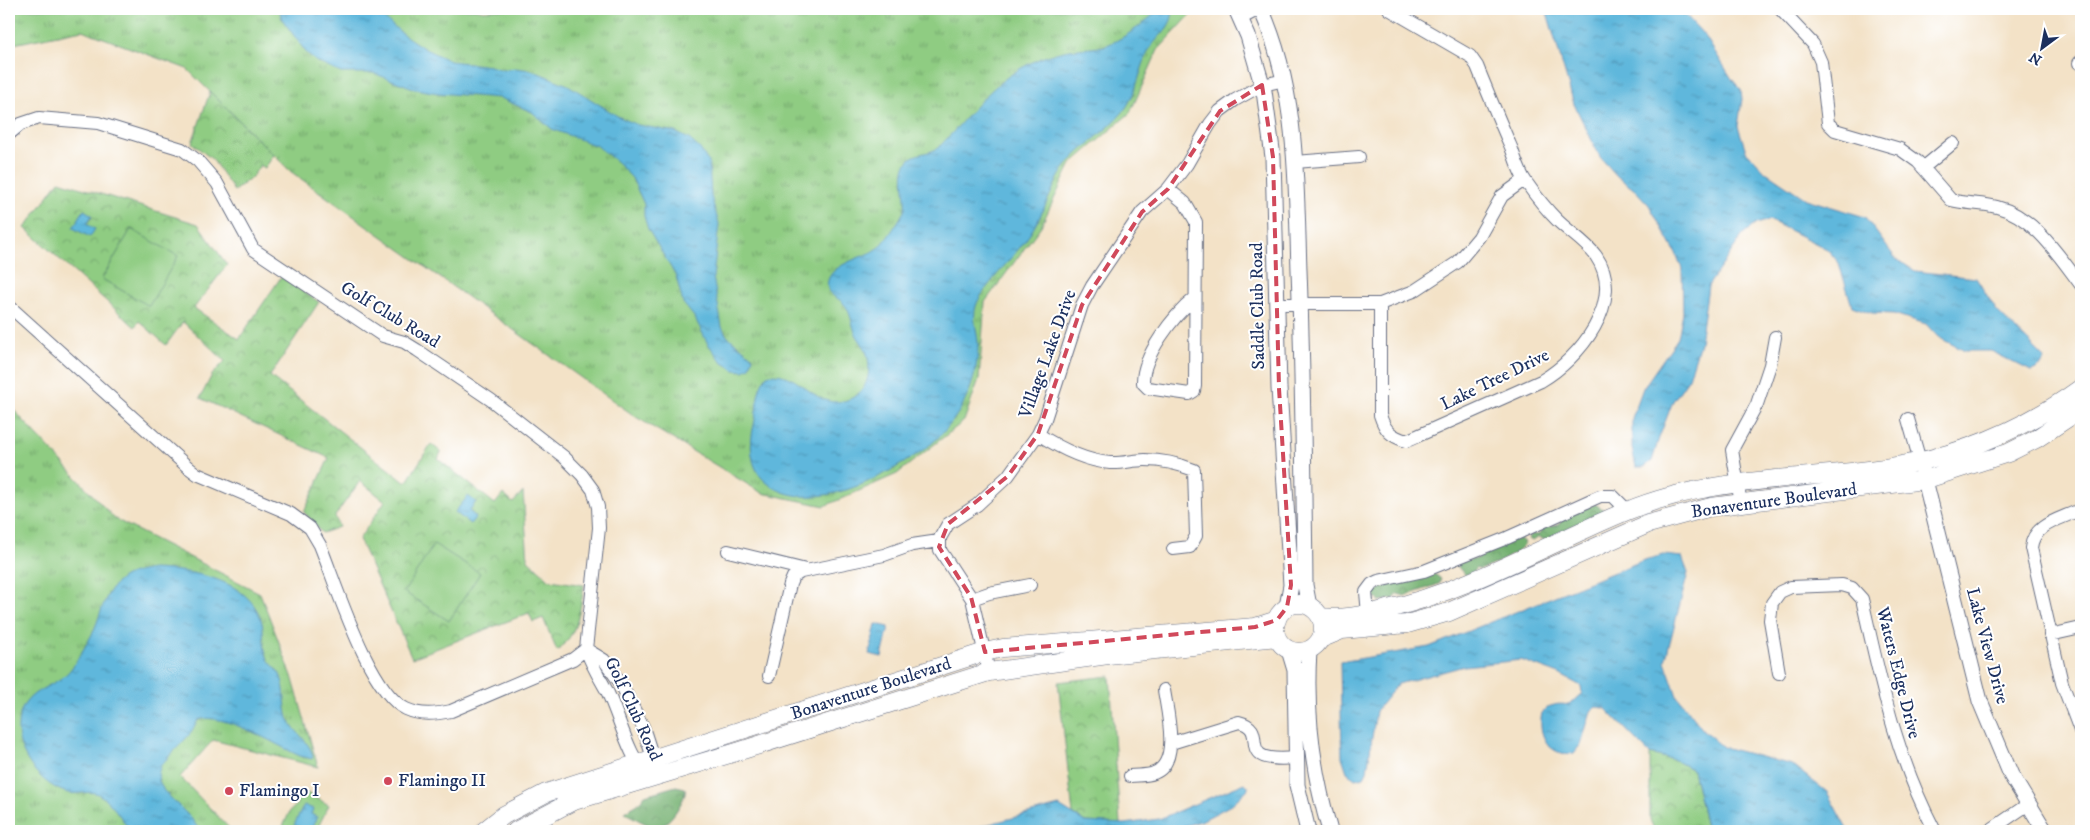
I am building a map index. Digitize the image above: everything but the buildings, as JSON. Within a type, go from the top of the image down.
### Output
[{"type":"main road","name":"Bonaventure Boulevard","points":[[1315,612],[1340,618],[1368,614],[1442,594],[1628,510],[1698,490],[1736,484],[1885,468],[1964,451],[2001,436],[2053,409],[2081,388]]},
{"type":"main road","name":"Bonaventure Boulevard","points":[[1323,638],[1341,630],[1408,624],[1449,612],[1648,524],[1711,507],[1924,480],[2008,453],[2036,439],[2081,409]]},
{"type":"main road","points":[[1297,604],[1315,612],[1324,624],[1323,638],[1308,651],[1296,652],[1282,628],[1297,604]]},
{"type":"main road","name":"Bonaventure Boulevard","points":[[484,831],[504,815],[546,793],[986,652],[1012,647],[1255,626],[1282,628]]},
{"type":"main road","name":"Bonaventure Boulevard","points":[[516,831],[571,802],[649,780],[989,672],[1282,628]]},
{"type":"street","points":[[1238,14],[1260,9],[1270,29],[1285,80],[1295,162],[1300,304],[1305,584],[1315,612]]},
{"type":"street","name":"Lake Tree Drive","points":[[1380,304],[1380,416],[1384,428],[1393,436],[1406,441],[1541,381],[1559,371],[1579,352],[1598,320],[1603,305],[1604,271],[1595,255],[1556,219],[1524,180],[1477,66],[1470,56],[1389,9]]},
{"type":"street","points":[[1780,9],[1813,44],[1821,62],[1828,123],[1835,130],[1900,149],[1923,168],[1951,200],[1997,207],[2024,219],[2079,277]]},
{"type":"street","name":"Saddle Club Road","points":[[1238,14],[1262,85],[1273,157],[1279,388],[1291,585],[1282,628],[1295,670],[1298,785],[1308,831]]},
{"type":"street","name":"Village Lake Drive","points":[[939,541],[948,524],[977,505],[1008,476],[1038,434],[1045,419],[1077,319],[1092,286],[1142,212],[1168,189],[1187,164],[1210,124],[1220,112],[1235,100],[1262,85],[1285,80]]},
{"type":"street","name":"Golf Club Road","points":[[9,134],[21,124],[39,118],[98,122],[182,149],[198,161],[217,183],[253,248],[383,336],[404,342],[492,400],[564,457],[582,475],[593,490],[598,507],[599,528],[586,649],[593,668],[607,691],[635,763],[649,780]]},
{"type":"street","points":[[1923,168],[1953,143]]},
{"type":"street","points":[[1295,162],[1359,157]]},
{"type":"street","points":[[1277,304],[1380,304],[1414,291],[1458,262],[1479,237],[1502,196],[1524,180]]},
{"type":"street","points":[[1168,189],[1185,203],[1196,222],[1194,391],[1188,394],[1148,388],[1143,383],[1143,377],[1156,344],[1170,322],[1194,299]]},
{"type":"street","name":"Golf Club Road","points":[[9,306],[197,474],[291,514],[310,528],[320,545],[371,669],[391,697],[407,709],[431,714],[451,711],[573,659],[586,649]]},
{"type":"street","points":[[1741,504],[1736,484],[1733,446],[1757,404],[1770,365],[1775,338]]},
{"type":"street","points":[[1908,419],[1920,461]]},
{"type":"street","points":[[1038,434],[1051,443],[1096,461],[1111,463],[1145,460],[1194,470],[1196,536],[1190,547],[1173,548]]},
{"type":"street","name":"Lake View Drive","points":[[1920,461],[1980,701],[2011,775],[2044,831]]},
{"type":"street","points":[[1368,614],[1366,592],[1372,584],[1378,581],[1424,571],[1507,538],[1600,496],[1613,496],[1628,510]]},
{"type":"street","points":[[2081,510],[2042,527],[2034,537],[2032,555],[2062,683],[2081,732]]},
{"type":"street","points":[[769,676],[790,584],[796,574],[806,570],[884,555],[912,545],[939,541],[941,553],[972,599],[986,652],[989,672]]},
{"type":"street","points":[[728,551],[806,570]]},
{"type":"street","points":[[972,599],[989,592],[1030,584]]},
{"type":"street","name":"Waters Edge Drive","points":[[1779,673],[1770,620],[1772,602],[1780,592],[1791,587],[1842,585],[1852,588],[1862,599],[1882,692],[1902,759],[1918,799],[1935,831]]},
{"type":"street","points":[[2050,635],[2081,628]]},
{"type":"street","name":"Golf Club Road","points":[[586,649],[604,660],[621,684],[643,727],[653,758],[649,780]]},
{"type":"street","points":[[1308,651],[1307,671],[1312,746],[1323,807],[1330,831]]},
{"type":"street","points":[[607,691],[621,684]]},
{"type":"street","points":[[1130,776],[1158,771],[1167,760],[1170,743],[1164,690]]},
{"type":"street","points":[[1170,743],[1239,722],[1252,731],[1256,749],[1260,756],[1269,760],[1296,758]]},
{"type":"street","points":[[1989,831],[2027,805]]},
{"type":"highlighted area","points":[[1262,85],[1273,157],[1279,388],[1291,585],[1287,607],[1277,620],[1255,627],[985,652],[971,597],[939,547],[948,524],[1008,476],[1038,434],[1082,305],[1142,212],[1168,189],[1220,111]]},
{"type":"green space","points":[[9,9],[475,9],[484,11],[496,9],[1196,9],[1158,50],[1130,113],[1071,164],[1041,226],[985,302],[979,379],[964,421],[897,474],[825,506],[762,493],[636,417],[290,171],[187,69],[82,30],[9,45]]},
{"type":"green space","points":[[210,92],[274,155],[265,168],[260,165],[253,176],[234,191],[213,160],[192,143]]},
{"type":"green space","points":[[59,181],[198,224],[227,265],[194,308],[239,339],[281,277],[319,302],[270,376],[406,483],[431,444],[441,452],[438,459],[495,504],[503,494],[513,503],[523,492],[528,560],[550,580],[584,585],[574,630],[564,644],[557,651],[543,618],[533,622],[529,613],[412,658],[359,539],[385,501],[360,481],[335,516],[339,527],[322,533],[304,512],[329,458],[200,398],[212,375],[225,361],[183,322],[166,345],[139,321],[135,327],[25,228]]},
{"type":"green space","points":[[131,229],[178,256],[149,306],[102,279]]},
{"type":"green space","points":[[9,405],[115,519],[260,593],[292,676],[318,767],[213,740],[180,777],[232,831],[9,831]]},
{"type":"green space","points":[[1595,504],[1604,510],[1598,516],[1592,516],[1545,540],[1539,537],[1533,541],[1528,539],[1530,534],[1539,535],[1542,528],[1558,525],[1564,518]]},
{"type":"green space","points":[[1520,539],[1525,543],[1522,547],[1512,555],[1492,565],[1480,570],[1476,568],[1473,572],[1465,575],[1458,567],[1458,562],[1476,559],[1511,540]]},
{"type":"green space","points":[[434,544],[480,573],[449,621],[404,592]]},
{"type":"green space","points":[[1428,573],[1436,575],[1441,579],[1439,584],[1405,596],[1398,594],[1394,599],[1380,601],[1374,597],[1375,591],[1406,578]]},
{"type":"green space","points":[[1110,676],[1120,824],[1085,822],[1073,814],[1058,682]]},
{"type":"green space","points":[[1650,754],[1675,760],[1693,770],[1707,831],[1655,831],[1650,820]]},
{"type":"green space","points":[[676,786],[685,788],[683,798],[676,811],[666,823],[657,828],[624,812],[638,804],[645,795]]},
{"type":"green space","points":[[305,792],[329,805],[316,831],[281,831],[290,811],[298,804],[295,801]]},
{"type":"water","points":[[279,9],[373,9],[404,35],[425,49],[450,61],[490,66],[503,70],[515,68],[531,70],[568,85],[619,117],[638,125],[675,132],[689,139],[700,149],[709,163],[711,196],[719,224],[713,277],[722,327],[727,336],[753,357],[750,367],[744,371],[735,370],[723,363],[708,344],[695,318],[683,303],[676,276],[648,229],[644,216],[644,204],[632,178],[617,162],[597,146],[552,129],[532,112],[500,98],[438,93],[416,89],[373,73],[341,73],[317,62],[308,55],[282,19]]},
{"type":"water","points":[[1160,9],[1172,9],[1171,21],[1149,50],[1127,106],[1114,122],[1078,153],[1063,170],[1030,234],[990,283],[979,300],[974,315],[978,342],[975,372],[965,401],[948,427],[938,438],[910,459],[870,481],[848,489],[826,495],[804,496],[784,492],[766,482],[757,470],[751,448],[760,387],[767,375],[779,374],[789,378],[818,397],[828,401],[839,402],[858,394],[868,378],[869,364],[864,346],[855,332],[846,307],[829,291],[828,280],[838,268],[874,251],[886,240],[905,209],[903,175],[904,169],[911,158],[939,147],[990,92],[1013,73],[1053,54],[1098,47],[1114,42],[1128,34]]},
{"type":"water","points":[[1546,9],[1680,9],[1705,36],[1741,90],[1742,99],[1738,126],[1746,151],[1766,172],[1806,199],[1865,217],[1896,259],[1915,271],[1976,278],[1997,311],[2045,358],[2041,365],[2031,371],[1991,351],[1965,351],[1938,337],[1926,324],[1894,314],[1872,313],[1852,306],[1839,263],[1827,249],[1769,220],[1756,224],[1744,233],[1708,286],[1700,343],[1689,378],[1673,401],[1652,461],[1644,467],[1636,467],[1632,448],[1632,418],[1643,388],[1678,338],[1683,313],[1682,269],[1676,253],[1649,205],[1636,191],[1617,176],[1600,157],[1574,104]]},
{"type":"water","points":[[84,210],[92,215],[87,224],[95,229],[90,237],[73,228]]},
{"type":"water","points":[[468,496],[476,502],[469,511],[476,517],[470,524],[455,512]]},
{"type":"water","points":[[1664,555],[1682,557],[1688,573],[1665,661],[1677,696],[1703,730],[1723,747],[1792,765],[1827,792],[1848,831],[1707,831],[1693,770],[1675,760],[1650,754],[1605,708],[1596,707],[1591,711],[1581,744],[1574,753],[1565,754],[1552,748],[1547,743],[1541,729],[1542,713],[1554,705],[1569,705],[1582,693],[1581,686],[1559,674],[1521,660],[1464,666],[1398,684],[1376,711],[1367,771],[1364,777],[1355,779],[1347,772],[1342,757],[1340,662],[1429,647],[1644,560]]},
{"type":"water","points":[[152,569],[181,571],[212,578],[227,584],[251,601],[261,619],[266,654],[281,677],[288,718],[309,746],[313,756],[312,759],[300,756],[249,730],[221,720],[198,720],[190,734],[161,765],[158,774],[164,791],[191,818],[200,831],[130,831],[112,805],[98,794],[91,792],[68,793],[45,781],[27,760],[18,735],[18,722],[25,703],[35,694],[63,677],[72,668],[92,635],[107,596],[115,585],[127,576]]},
{"type":"water","points":[[876,624],[889,627],[882,657],[869,654]]},
{"type":"water","points":[[1245,783],[1248,789],[1231,805],[1201,821],[1166,831],[962,831],[1059,806],[1085,822],[1125,824],[1159,819]]},
{"type":"water","points":[[304,805],[313,809],[311,814],[317,817],[311,829],[305,831],[294,825]]},
{"type":"place","name":"Flamingo II","points":[[388,781]]},
{"type":"place","name":"Flamingo I","points":[[229,791]]}]
